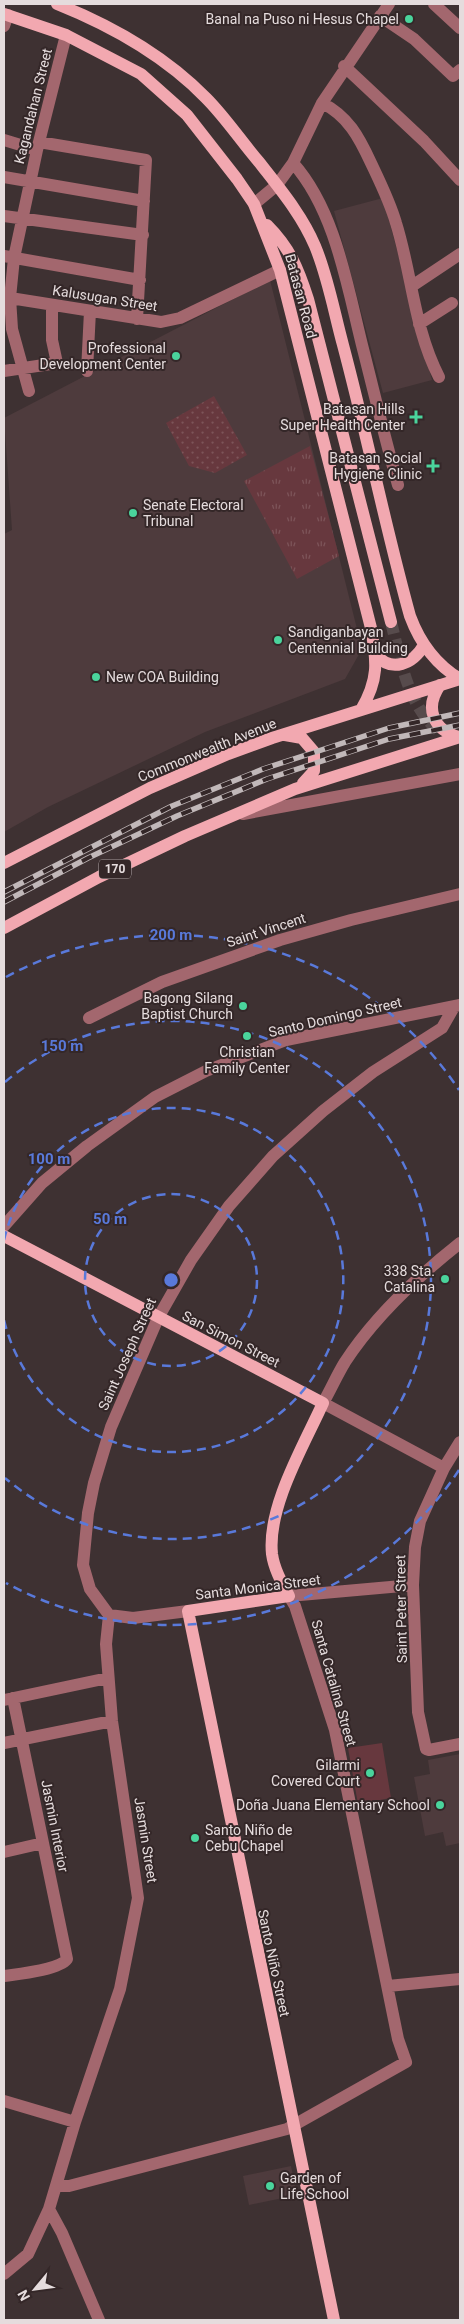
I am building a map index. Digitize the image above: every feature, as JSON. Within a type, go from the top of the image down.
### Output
[{"type":"main road","name":"Batasan Road","points":[[57,4],[114,30],[157,55],[181,74],[207,98],[277,185],[306,226],[318,255],[362,417],[406,599],[416,631],[424,645],[438,662],[460,679]]},
{"type":"main road","name":"Batasan Road","points":[[5,18],[66,36],[141,74],[164,92],[206,139],[254,204],[280,270],[376,655],[376,676],[369,697],[361,710]]},
{"type":"main road","points":[[261,219],[291,253],[300,274],[391,622]]},
{"type":"main road","points":[[376,655],[386,663],[401,665],[412,660],[424,645]]},
{"type":"main road","name":"Commonwealth Avenue","points":[[4,863],[150,788],[228,754],[272,738],[460,679]]},
{"type":"main road","points":[[440,685],[432,700],[434,719],[442,730],[460,737]]},
{"type":"main road","points":[[272,738],[296,735],[308,742],[314,752],[314,772],[306,782],[295,789]]},
{"type":"main road","name":"170","points":[[4,928],[108,873],[229,817],[295,789],[460,737]]},
{"type":"main road","name":"San Simon Street","points":[[4,1236],[323,1403]]},
{"type":"main road","name":"Santa Catalina Street","points":[[289,1596],[280,1581],[272,1555],[275,1520],[294,1467],[323,1403]]},
{"type":"main road","name":"Santa Monica Street","points":[[188,1611],[289,1596]]},
{"type":"main road","name":"Santo Niño Street","points":[[188,1611],[334,2320]]},
{"type":"street","points":[[254,204],[277,185],[293,163],[322,103],[344,66],[389,4]]},
{"type":"street","points":[[434,4],[460,28]]},
{"type":"street","points":[[380,16],[414,40],[453,76],[460,70]]},
{"type":"street","name":"Kagandahan Street","points":[[29,390],[21,368],[7,298],[9,257],[21,219],[66,36]]},
{"type":"street","points":[[344,66],[458,174]]},
{"type":"street","points":[[322,103],[336,110],[353,127],[396,222],[412,286],[419,324],[432,363],[439,377]]},
{"type":"street","points":[[4,140],[146,160],[137,319]]},
{"type":"street","points":[[293,163],[309,180],[326,212],[353,308],[398,486]]},
{"type":"street","points":[[4,177],[144,201]]},
{"type":"street","points":[[4,216],[143,235]]},
{"type":"street","points":[[412,286],[460,254]]},
{"type":"street","points":[[9,257],[140,280]]},
{"type":"street","name":"Kalusugan Street","points":[[7,298],[161,322],[180,318],[280,270]]},
{"type":"street","points":[[419,324],[452,302]]},
{"type":"street","points":[[4,371],[57,363],[52,340],[52,305]]},
{"type":"street","points":[[87,371],[90,311]]},
{"type":"street","points":[[362,417],[378,411]]},
{"type":"street","name":"170","points":[[229,817],[460,774]]},
{"type":"street","name":"Saint Vincent","points":[[89,1018],[162,982],[280,940],[351,920],[460,894]]},
{"type":"street","name":"Santo Domingo Street","points":[[4,1226],[42,1183],[87,1146],[155,1097],[206,1071],[286,1040],[457,1006]]},
{"type":"street","name":"Saint Joseph Street","points":[[109,1615],[90,1589],[83,1565],[88,1512],[94,1483],[111,1426],[158,1318],[196,1252],[229,1206],[273,1156],[323,1111],[373,1072],[438,1032],[457,1006]]},
{"type":"street","name":"Santa Catalina Street","points":[[323,1403],[346,1362],[378,1320],[404,1292],[460,1243]]},
{"type":"street","name":"San Simon Street","points":[[323,1403],[444,1468]]},
{"type":"street","name":"Saint Peter Street","points":[[460,1442],[444,1468],[420,1522],[415,1547],[413,1585],[418,1712],[426,1749],[460,1744]]},
{"type":"street","name":"Santa Monica Street","points":[[289,1596],[413,1585]]},
{"type":"street","name":"Santa Catalina Street","points":[[56,2186],[69,2186],[293,2127],[406,2062],[398,2038],[335,1730],[295,1606],[289,1596]]},
{"type":"street","name":"Santa Monica Street","points":[[109,1615],[133,1618],[188,1611]]},
{"type":"street","name":"Jasmin Street","points":[[4,2274],[28,2254],[49,2209],[75,2122],[120,1989],[138,1898],[112,1721],[105,1633],[109,1615]]},
{"type":"street","points":[[8,1699],[108,1678]]},
{"type":"street","name":"Jasmin Interior","points":[[4,1976],[44,1969],[66,1961],[22,1739],[8,1699]]},
{"type":"street","points":[[4,1743],[112,1721]]},
{"type":"street","points":[[4,1852],[43,1843]]},
{"type":"street","points":[[388,1986],[460,1979]]},
{"type":"street","points":[[4,2101],[75,2122]]},
{"type":"street","points":[[49,2209],[62,2233],[99,2320]]},
{"type":"shaded area","points":[[383,198],[432,380],[383,393],[334,211]]},
{"type":"shaded area","points":[[270,280],[362,649],[345,679],[205,732],[48,807],[4,832],[4,534],[12,530],[4,418]]},
{"type":"shaded area","name":"Doña Juana Elementary School","points":[[460,1754],[460,1843],[446,1846],[443,1832],[425,1836],[414,1777],[430,1774],[428,1760]]},
{"type":"shaded area","name":"Garden of Life School","points":[[291,2166],[297,2195],[249,2205],[243,2176]]},
{"type":"green space","points":[[214,396],[247,455],[215,473],[189,466],[166,423]]},
{"type":"green space","points":[[310,446],[339,556],[297,579],[244,481]]},
{"type":"green space","name":"Gilarmi Covered Court","points":[[382,1743],[391,1798],[358,1804],[348,1748]]},
{"type":"tunnel","points":[[391,622],[402,667],[413,696],[420,709],[440,732]]},
{"type":"railway","points":[[4,892],[172,806],[263,769],[389,728],[460,713]]},
{"type":"railway","points":[[4,902],[88,858],[177,816],[267,779],[389,739],[460,725]]},
{"type":"place","name":"Banal na Puso ni Hesus Chapel","points":[[409,19]]},
{"type":"place","name":"Professional Development Center","points":[[176,356]]},
{"type":"place","name":"Batasan Hills Super Health Center","points":[[416,417]]},
{"type":"place","name":"Batasan Social Hygiene Clinic","points":[[433,466]]},
{"type":"place","name":"Senate Electoral Tribunal","points":[[133,513]]},
{"type":"place","name":"Sandiganbayan Centennial Building","points":[[278,640]]},
{"type":"place","name":"New COA Building","points":[[96,677]]},
{"type":"place","name":"Bagong Silang Baptist Church","points":[[243,1006]]},
{"type":"place","name":"Christian Family Center","points":[[247,1036]]},
{"type":"place","name":"338 Sta. Catalina","points":[[445,1279]]},
{"type":"place","name":"Gilarmi Covered Court","points":[[370,1773]]},
{"type":"place","name":"Doña Juana Elementary School","points":[[440,1805]]},
{"type":"place","name":"Santo Niño de Cebu Chapel","points":[[195,1838]]},
{"type":"place","name":"Garden of Life School","points":[[270,2186]]}]
